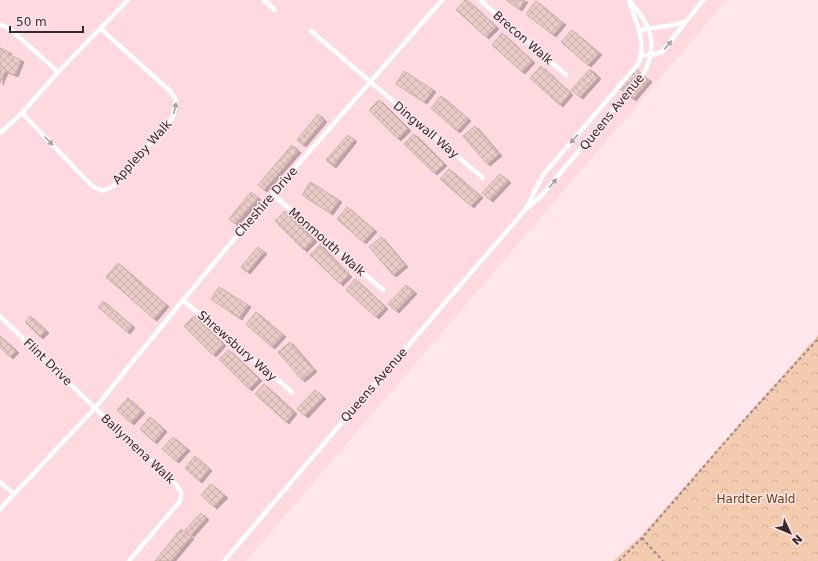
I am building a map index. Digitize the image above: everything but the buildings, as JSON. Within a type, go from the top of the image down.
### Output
[{"type":"lane","points":[[0,133],[22,113],[58,72],[128,0]]},
{"type":"lane","points":[[264,0],[275,10]]},
{"type":"lane","name":"Cheshire Drive","points":[[95,408],[272,194],[442,0]]},
{"type":"lane","name":"Brecon Walk","points":[[480,0],[566,75]]},
{"type":"lane","name":"Queens Avenue","points":[[224,561],[525,210],[541,196],[644,73],[651,55],[651,38],[643,16],[628,0]]},
{"type":"lane","name":"Queens Avenue","points":[[525,210],[543,175],[638,64],[642,47],[628,0]]},
{"type":"lane","points":[[641,55],[651,55],[662,52],[703,0]]},
{"type":"lane","points":[[638,30],[674,25],[686,21]]},
{"type":"lane","points":[[0,24],[10,29],[58,72]]},
{"type":"lane","name":"Appleby Walk","points":[[22,113],[92,186],[103,191],[114,186],[173,117],[176,100],[170,91],[101,29]]},
{"type":"lane","name":"Dingwall Way","points":[[311,31],[483,178]]},
{"type":"lane","name":"Monmouth Walk","points":[[272,194],[383,290]]},
{"type":"lane","name":"Shrewsbury Way","points":[[183,300],[292,392]]},
{"type":"lane","name":"Flint Drive","points":[[0,316],[95,408]]},
{"type":"lane","name":"Ballymena Walk","points":[[0,509],[13,493],[95,408],[174,482],[181,492],[180,501],[129,561]]},
{"type":"lane","points":[[0,482],[13,493]]},
{"type":"path","points":[[619,561],[642,538],[745,419],[818,339]]},
{"type":"path","points":[[642,538],[663,561]]},
{"type":"shaded area","points":[[0,0],[727,0],[246,561],[0,561]]},
{"type":"green space","name":"Hardter Wald","points":[[818,335],[818,561],[613,561],[640,537]]}]
